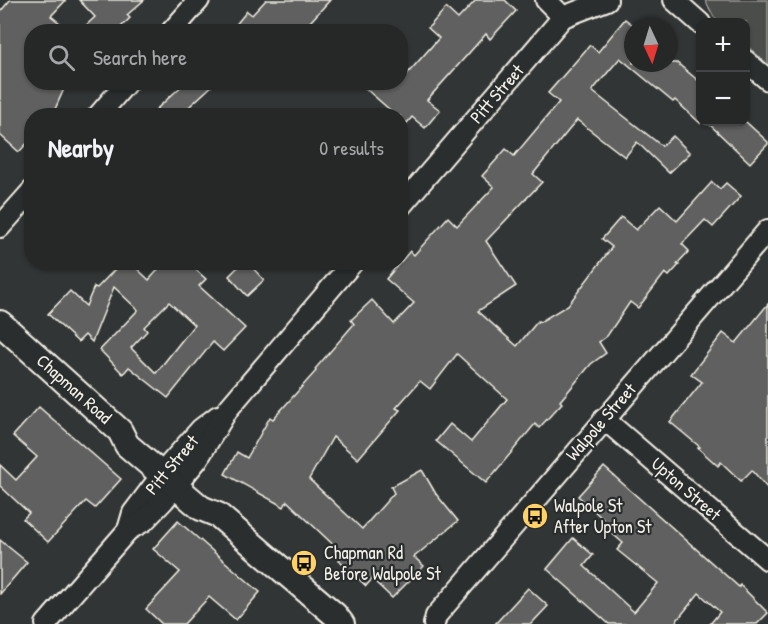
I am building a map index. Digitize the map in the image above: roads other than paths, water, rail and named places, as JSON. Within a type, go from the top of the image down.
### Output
[{"type":"main road","name":"Chapman Road","points":[[0,323],[120,431],[132,432],[173,475],[210,498],[218,515],[344,621]]},
{"type":"street","points":[[178,24],[199,0]]},
{"type":"street","points":[[546,0],[563,17]]},
{"type":"street","name":"Pitt Street","points":[[408,198],[563,17],[607,0]]},
{"type":"street","points":[[674,0],[696,19]]},
{"type":"street","points":[[750,64],[768,80]]},
{"type":"street","points":[[105,108],[120,90]]},
{"type":"street","points":[[0,227],[24,200]]},
{"type":"street","name":"Walpole Street","points":[[430,621],[768,230]]},
{"type":"street","name":"Pitt Street","points":[[46,624],[128,530],[144,521],[201,429],[228,409],[346,270]]},
{"type":"street","name":"Upton Street","points":[[604,419],[768,560]]},
{"type":"place","name":"Walpole St After Upton St","points":[[535,516]]},
{"type":"place","name":"Chapman Rd Before Walpole St","points":[[304,563]]}]
